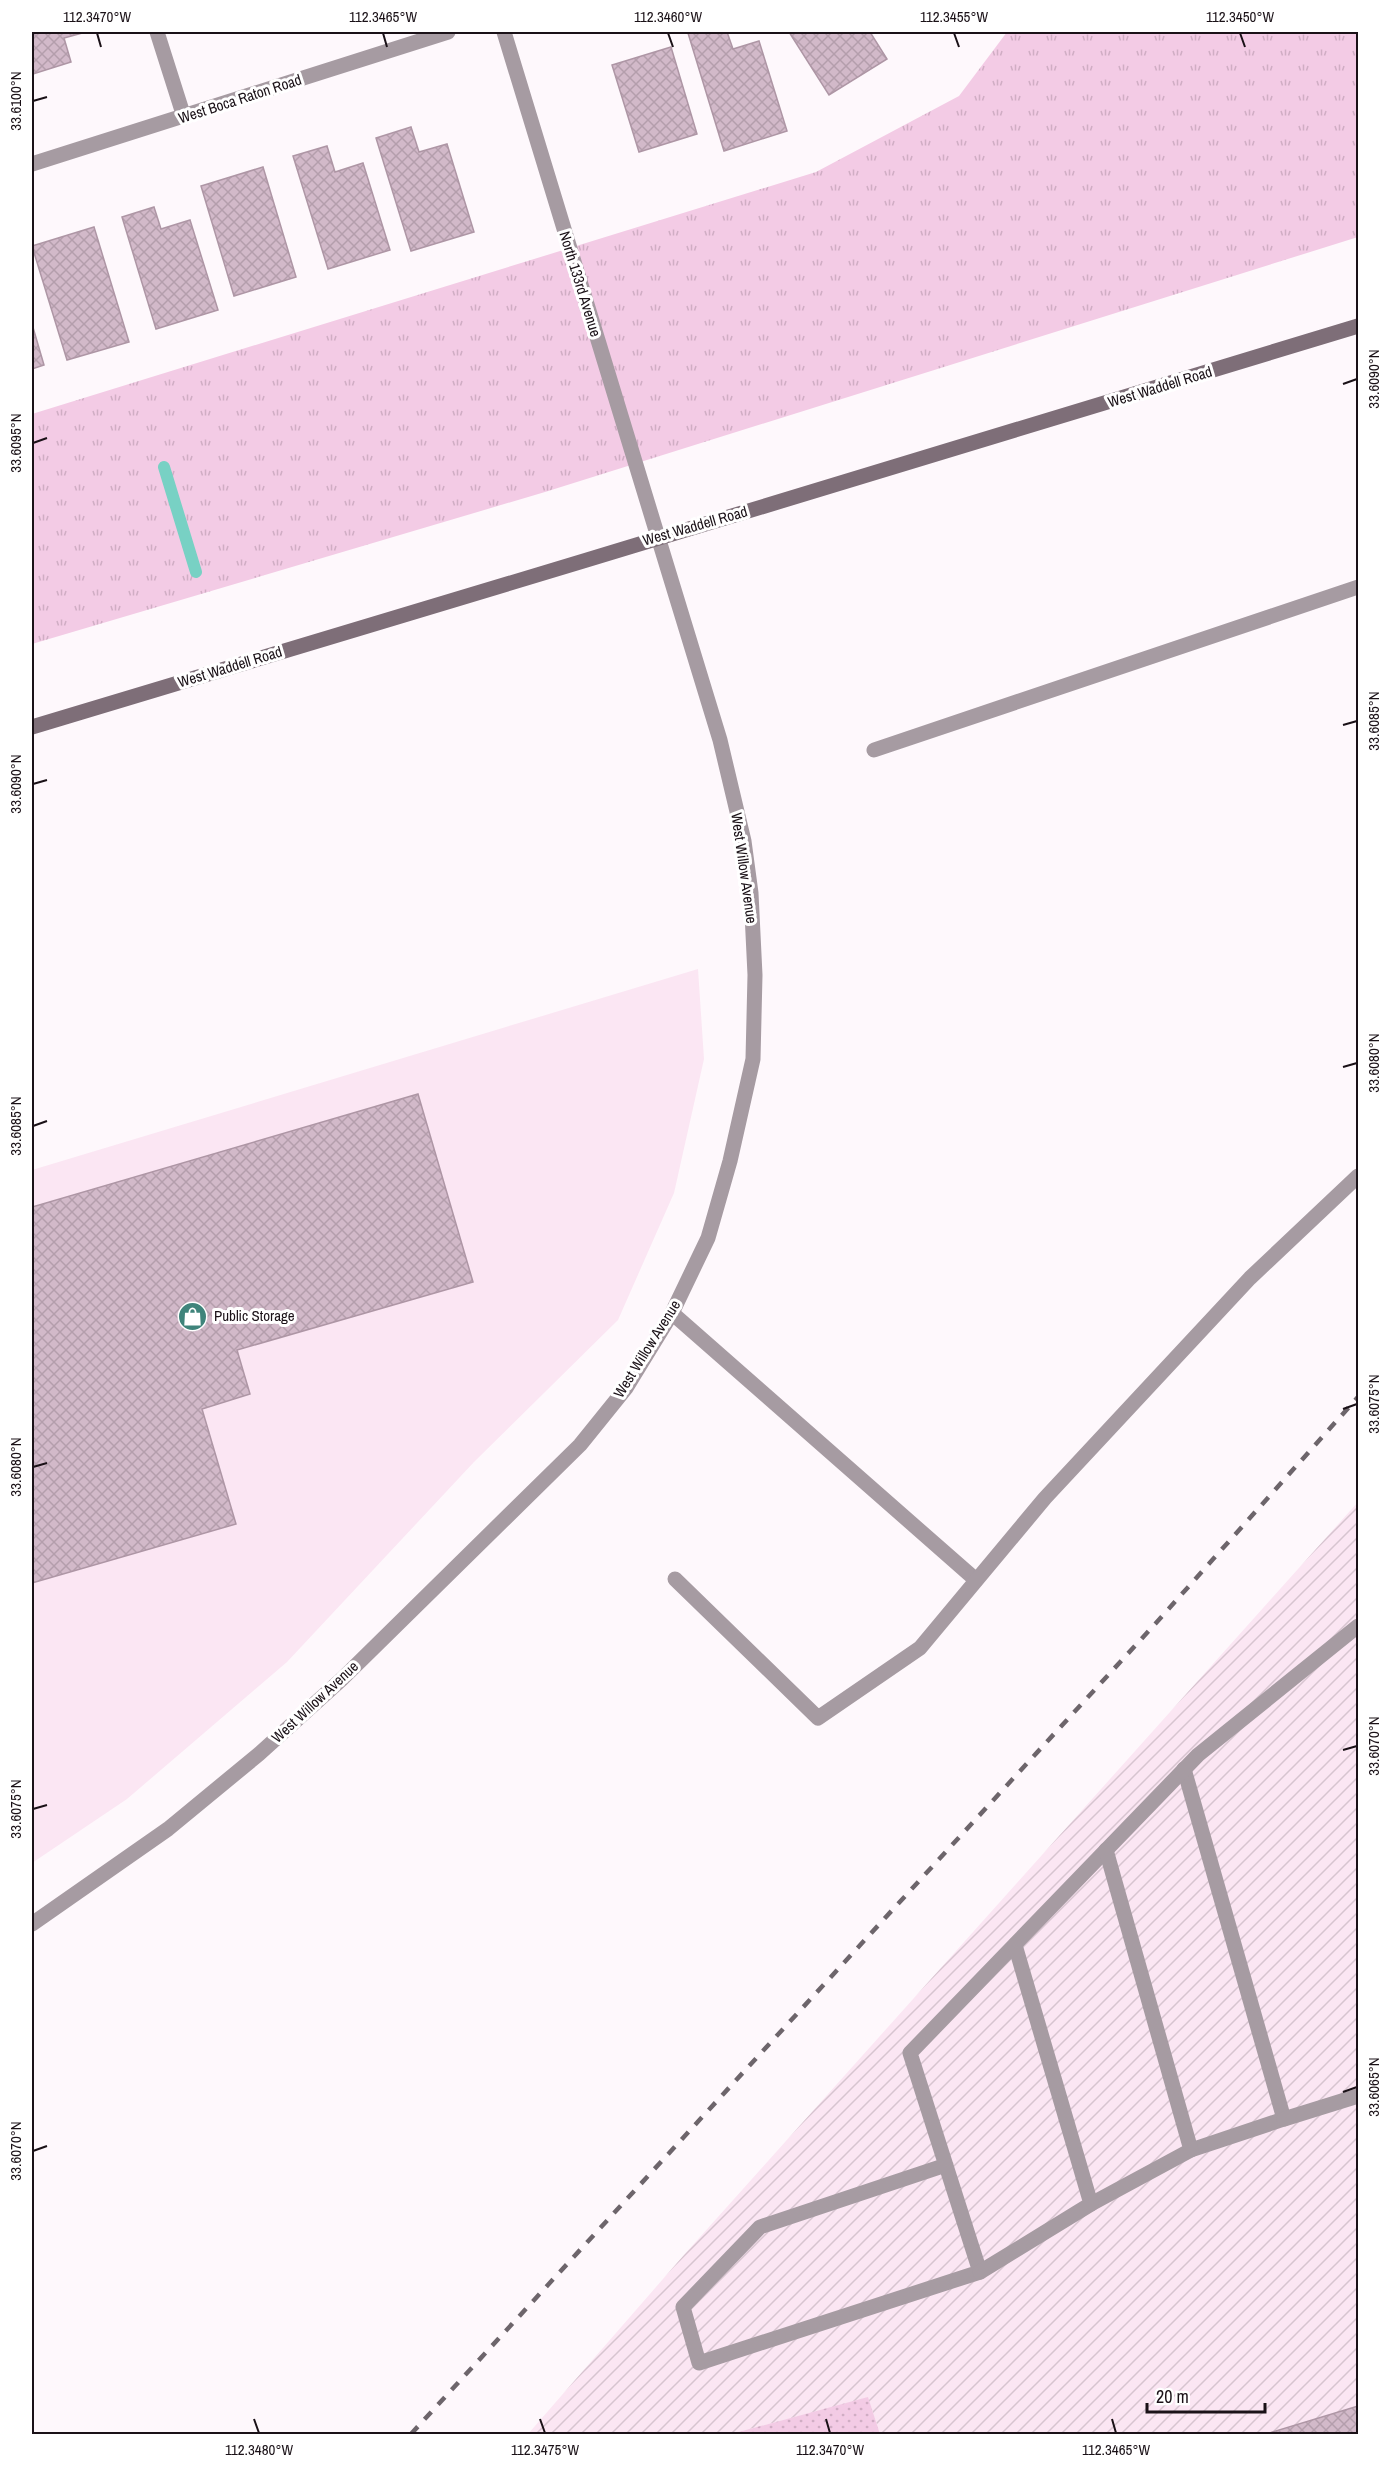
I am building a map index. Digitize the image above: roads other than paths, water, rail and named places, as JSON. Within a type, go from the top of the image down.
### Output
[{"type":"main road","name":"West Waddell Road","points":[[32,727],[658,537],[912,463],[1359,326]]},
{"type":"street","points":[[157,32],[184,117]]},
{"type":"street","name":"West Boca Raton Road","points":[[32,164],[448,32]]},
{"type":"street","name":"North 133rd Avenue","points":[[504,32],[658,537]]},
{"type":"street","name":"West Willow Avenue","points":[[32,1924],[168,1829],[259,1754],[342,1679],[580,1445],[626,1388],[672,1313],[708,1238],[730,1161],[753,1059],[755,975],[751,893],[739,819],[720,740],[658,537]]},
{"type":"street","points":[[874,750],[1359,587]]},
{"type":"street","points":[[675,1579],[818,1718],[920,1648],[1045,1498],[1250,1278],[1359,1176]]},
{"type":"street","points":[[672,1313],[976,1580]]},
{"type":"street","points":[[980,2272],[910,2053],[1198,1755],[1359,1626]]},
{"type":"street","points":[[1184,1769],[1284,2119]]},
{"type":"street","points":[[1106,1850],[1191,2150]]},
{"type":"street","points":[[1015,1945],[1091,2204]]},
{"type":"street","points":[[946,2165],[760,2227],[683,2307],[699,2362],[980,2272],[1091,2204],[1191,2150],[1359,2096]]},
{"type":"waterway","points":[[164,467],[196,572]]},
{"type":"railway","points":[[411,2434],[1156,1623],[1358,1397]]},
{"type":"place","name":"Public Storage","points":[[193,1316]]}]
